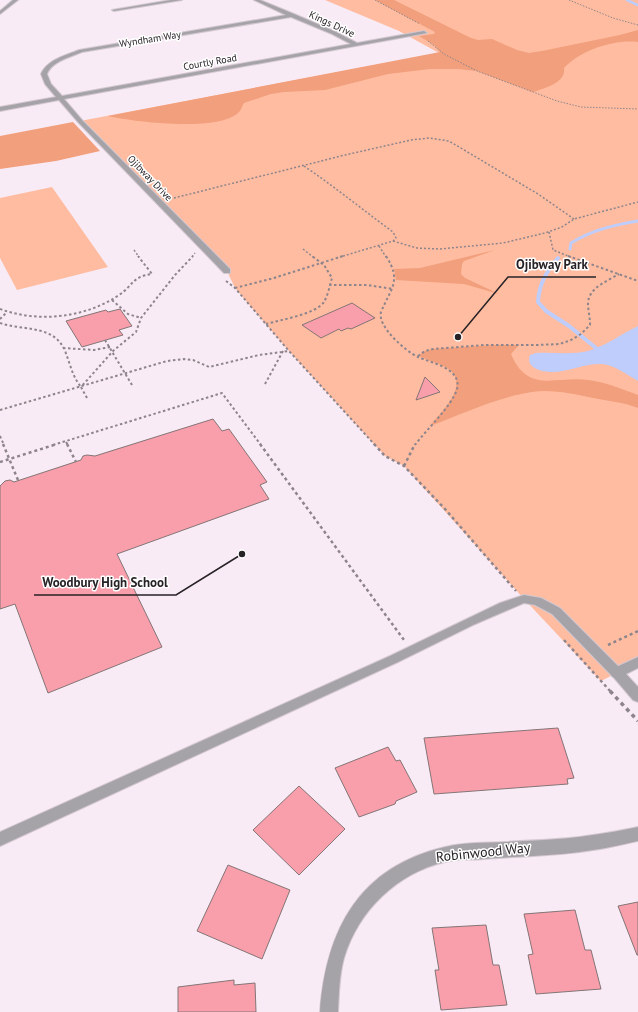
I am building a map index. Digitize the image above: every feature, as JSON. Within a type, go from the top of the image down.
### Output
[{"type":"street","points":[[0,13],[16,0]]},
{"type":"street","points":[[114,10],[180,0]]},
{"type":"street","name":"Kings Drive","points":[[256,0],[334,33],[356,45]]},
{"type":"street","name":"Wyndham Way","points":[[60,98],[48,84],[44,74],[46,69],[51,64],[70,55],[95,48],[292,15]]},
{"type":"street","name":"Courtly Road","points":[[0,109],[424,33]]},
{"type":"street","name":"Ojibway Drive","points":[[60,98],[80,121],[227,271]]},
{"type":"street","points":[[638,662],[617,673],[638,696]]},
{"type":"street","name":"Robinwood Way","points":[[329,1012],[329,993],[332,968],[346,932],[356,913],[368,898],[383,883],[398,872],[426,859],[446,854],[593,842],[638,834]]},
{"type":"lane","points":[[0,840],[469,622],[504,606],[524,599],[537,601],[556,611],[617,673]]},
{"type":"path","points":[[375,0],[420,24]]},
{"type":"path","points":[[569,0],[620,21],[638,25]]},
{"type":"path","points":[[415,34],[434,45],[444,54],[477,71],[556,101],[581,107],[638,109]]},
{"type":"path","points":[[167,200],[411,140],[429,138],[449,141],[538,194],[574,219]]},
{"type":"path","points":[[235,288],[274,278],[378,246],[396,238],[393,232],[351,202],[336,188],[304,166]]},
{"type":"path","points":[[392,241],[425,249],[464,249],[506,242],[549,232],[567,225],[574,219],[638,202]]},
{"type":"path","points":[[549,232],[553,250],[638,281]]},
{"type":"path","points":[[378,246],[394,269],[396,278],[393,289],[381,311],[380,320],[396,339],[418,356],[448,369],[455,377],[457,387],[453,397],[415,445],[404,466]]},
{"type":"path","points":[[191,247],[201,257]]},
{"type":"path","points":[[81,387],[113,351],[136,332],[141,318],[175,275],[196,252],[204,249]]},
{"type":"path","points":[[266,324],[318,308],[324,302],[332,278],[330,272],[303,249]]},
{"type":"path","points":[[0,309],[7,312],[28,316],[60,316],[84,311],[112,299],[127,289],[136,278],[152,274],[134,250]]},
{"type":"path","points":[[418,356],[433,349],[519,344],[547,346],[577,338],[590,325],[588,301],[591,293],[596,288],[619,274]]},
{"type":"path","points":[[221,277],[235,288],[289,351],[385,456],[404,466],[445,509],[524,599]]},
{"type":"path","points":[[329,286],[367,285],[393,289]]},
{"type":"path","points":[[112,299],[119,304],[128,316],[141,318]]},
{"type":"path","points":[[0,319],[7,312]]},
{"type":"path","points":[[0,323],[47,332],[59,339],[75,381],[81,387],[87,398]]},
{"type":"path","points":[[105,340],[113,351],[132,385]]},
{"type":"path","points":[[63,348],[94,350],[110,347]]},
{"type":"path","points":[[265,384],[283,351]]},
{"type":"path","points":[[0,410],[176,359],[193,360],[209,367],[259,355],[289,351]]},
{"type":"path","points":[[0,462],[222,393],[411,650]]},
{"type":"path","points":[[0,436],[18,480]]},
{"type":"path","points":[[66,442],[76,462]]},
{"type":"path","points":[[563,639],[638,721]]},
{"type":"shaded area","points":[[325,0],[638,0],[638,662],[601,681],[524,599],[404,466],[385,456],[289,351],[235,288],[227,271],[80,121],[439,53],[399,31]]},
{"type":"shaded area","points":[[375,0],[394,0],[471,38],[478,40],[492,39],[517,50],[529,53],[638,30],[638,42],[619,42],[598,47],[589,51],[579,56],[564,68],[562,78],[558,81],[548,87],[533,92],[477,71],[430,69],[388,74],[325,90],[271,94],[244,103],[238,113],[227,119],[212,122],[194,124],[155,123],[108,116],[440,52],[434,45],[419,36],[434,34],[435,32]]},
{"type":"shaded area","points":[[73,122],[100,151],[56,161],[0,169],[0,136]]},
{"type":"shaded area","points":[[52,187],[108,267],[17,290],[0,258],[0,198]]},
{"type":"shaded area","points":[[495,250],[464,261],[462,264],[461,274],[465,278],[499,294],[464,284],[396,280],[394,269],[420,268]]},
{"type":"shaded area","points":[[519,345],[511,354],[518,366],[534,379],[554,381],[576,379],[607,384],[638,395],[638,408],[621,403],[570,394],[540,391],[519,394],[493,402],[430,426],[452,398],[456,390],[456,382],[454,375],[447,368],[418,356],[425,351],[433,349]]},
{"type":"water","points":[[638,326],[638,381],[616,368],[602,364],[552,372],[539,370],[530,363],[530,355],[536,353],[569,353],[595,349]]},
{"type":"building","points":[[352,303],[375,318],[351,329],[348,328],[341,331],[339,329],[321,338],[302,325]]},
{"type":"building","points":[[120,309],[132,326],[119,330],[123,335],[82,347],[66,321],[106,310],[108,312]]},
{"type":"building","points":[[425,377],[440,392],[416,400]]},
{"type":"building","points":[[213,419],[222,431],[229,429],[267,482],[260,485],[269,499],[117,554],[162,647],[48,693],[15,604],[0,609],[0,486],[5,481],[10,480],[14,482],[81,460],[83,456],[95,456]]},
{"type":"building","points":[[558,728],[574,778],[567,779],[568,784],[434,794],[424,738]]},
{"type":"building","points":[[388,747],[396,761],[400,760],[417,792],[396,801],[395,804],[359,817],[335,768]]},
{"type":"building","points":[[299,786],[345,829],[299,875],[253,830]]},
{"type":"building","points":[[228,865],[290,890],[262,959],[197,931]]},
{"type":"building","points":[[638,902],[638,955],[637,955],[618,906]]},
{"type":"building","points":[[575,910],[585,950],[591,950],[601,989],[536,994],[528,955],[533,954],[524,914]]},
{"type":"building","points":[[486,925],[493,965],[499,965],[507,1005],[441,1010],[435,970],[439,970],[432,928]]},
{"type":"building","points":[[234,980],[234,985],[255,983],[256,1012],[178,1012],[178,987]]},
{"type":"waterway","points":[[627,0],[638,5]]},
{"type":"waterway","points":[[570,249],[571,243],[595,231],[638,221]]},
{"type":"waterway","points":[[558,258],[544,278],[538,302],[546,311],[569,326],[596,348]]},
{"type":"place","name":"Ojibway Park","points":[[458,337]]},
{"type":"place","name":"Woodbury High School","points":[[242,554]]}]
